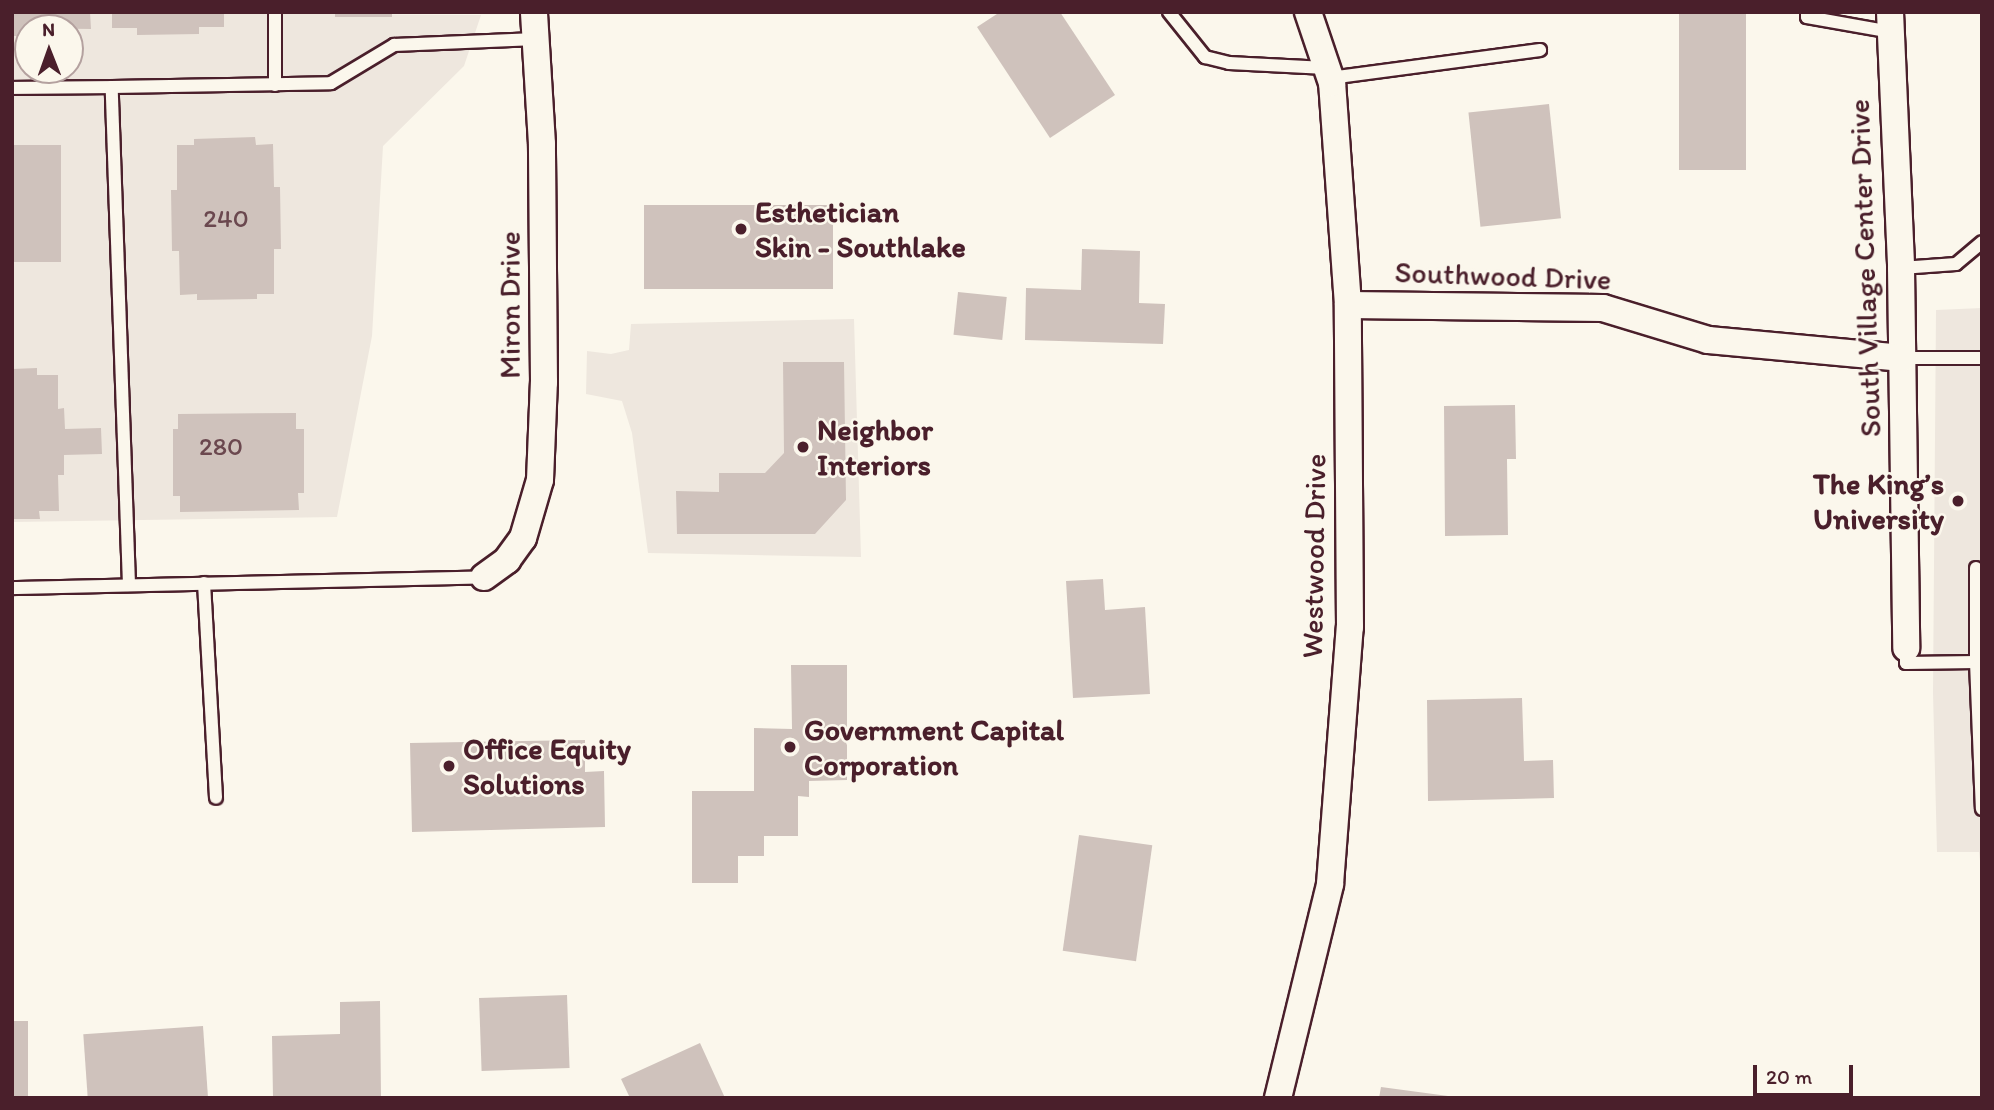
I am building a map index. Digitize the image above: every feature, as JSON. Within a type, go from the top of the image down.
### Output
[{"type":"street","name":"Miron Drive","points":[[484,578],[507,560],[523,538],[540,480],[544,383],[534,12]]},
{"type":"street","name":"Westwood Drive","points":[[1278,1098],[1330,884],[1350,627],[1348,304],[1328,73],[1308,12]]},
{"type":"street","name":"South Village Center Drive","points":[[1891,22],[1901,268],[1906,648]]},
{"type":"street","name":"Southwood Drive","points":[[1348,304],[1603,308],[1708,340],[1903,358]]},
{"type":"lane","points":[[275,12],[275,85]]},
{"type":"lane","points":[[1169,12],[1192,46],[1205,57],[1229,63],[1328,73],[1540,50]]},
{"type":"lane","points":[[1807,12],[1807,17],[1891,22]]},
{"type":"lane","points":[[12,88],[331,83],[394,45],[536,39]]},
{"type":"lane","points":[[112,87],[129,585]]},
{"type":"lane","points":[[1901,268],[1956,264],[1982,242]]},
{"type":"lane","points":[[1903,358],[1982,358]]},
{"type":"lane","points":[[1976,568],[1976,662],[1982,809]]},
{"type":"lane","points":[[12,588],[484,578]]},
{"type":"lane","points":[[204,583],[216,798]]},
{"type":"lane","points":[[1906,648],[1906,663],[1976,662]]},
{"type":"shaded area","points":[[12,12],[481,15],[464,66],[383,146],[372,336],[337,517],[12,522]]},
{"type":"shaded area","name":"The King’s University","points":[[1982,308],[1982,879],[1979,852],[1937,852],[1933,693],[1936,310]]},
{"type":"shaded area","points":[[854,319],[861,557],[648,553],[632,433],[622,401],[586,394],[587,351],[611,354],[629,350],[631,324]]},
{"type":"building","points":[[12,12],[90,12],[91,29],[84,29],[84,14],[14,14],[12,36]]},
{"type":"building","points":[[112,12],[224,12],[224,27],[199,27],[199,34],[137,35],[137,28],[112,28]]},
{"type":"building","points":[[335,12],[392,12],[392,17],[335,17]]},
{"type":"building","points":[[1000,12],[1060,12],[1115,95],[1050,138],[977,27]]},
{"type":"building","points":[[1679,12],[1746,12],[1746,170],[1679,170]]},
{"type":"building","points":[[1549,104],[1561,218],[1480,227],[1468,112]]},
{"type":"building","points":[[255,137],[256,145],[273,144],[274,187],[280,187],[281,249],[274,249],[274,294],[257,294],[257,299],[197,300],[197,294],[180,295],[179,251],[172,251],[171,190],[177,190],[177,145],[194,145],[194,139]]},
{"type":"building","points":[[12,145],[61,145],[61,262],[12,262]]},
{"type":"building","points":[[644,205],[833,205],[833,289],[644,289]]},
{"type":"building","points":[[1082,249],[1140,251],[1139,303],[1165,304],[1163,344],[1025,340],[1026,288],[1081,290]]},
{"type":"building","points":[[958,292],[1007,297],[1002,340],[954,335]]},
{"type":"building","points":[[783,362],[844,362],[846,500],[815,534],[677,534],[676,491],[719,492],[719,473],[765,473],[784,453]]},
{"type":"building","points":[[37,368],[37,375],[58,375],[58,409],[64,408],[65,429],[101,428],[102,454],[64,455],[64,475],[58,475],[59,511],[39,511],[40,519],[12,519],[12,369]]},
{"type":"building","points":[[1515,405],[1516,459],[1507,459],[1508,535],[1445,536],[1444,406]]},
{"type":"building","points":[[296,413],[296,429],[304,429],[304,493],[298,493],[299,510],[180,512],[180,496],[173,496],[173,429],[178,429],[178,414]]},
{"type":"building","points":[[1103,579],[1105,610],[1145,607],[1150,694],[1073,698],[1066,581]]},
{"type":"building","points":[[791,665],[847,665],[847,780],[809,781],[809,797],[798,796],[798,836],[764,836],[764,856],[738,856],[738,883],[692,883],[692,791],[754,791],[754,728],[792,729]]},
{"type":"building","points":[[1522,698],[1524,761],[1553,760],[1554,798],[1428,801],[1427,700]]},
{"type":"building","points":[[585,740],[585,772],[604,771],[605,827],[412,832],[410,743]]},
{"type":"building","points":[[1079,835],[1152,845],[1136,961],[1063,951]]},
{"type":"building","points":[[567,995],[570,1068],[482,1071],[479,998]]},
{"type":"building","points":[[380,1001],[381,1098],[273,1098],[272,1036],[340,1034],[340,1002]]},
{"type":"building","points":[[12,1021],[28,1021],[28,1098],[12,1098]]},
{"type":"building","points":[[203,1026],[208,1098],[88,1098],[83,1034]]},
{"type":"building","points":[[700,1043],[725,1098],[630,1098],[621,1079]]},
{"type":"building","points":[[1381,1087],[1448,1096],[1448,1098],[1379,1098]]},
{"type":"place","name":"Esthetician Skin - Southlake","points":[[741,229]]},
{"type":"place","name":"Neighbor Interiors","points":[[803,447]]},
{"type":"place","name":"The King’s University","points":[[1958,501]]},
{"type":"place","name":"Government Capital Corporation","points":[[790,747]]},
{"type":"place","name":"Office Equity Solutions","points":[[449,766]]}]
